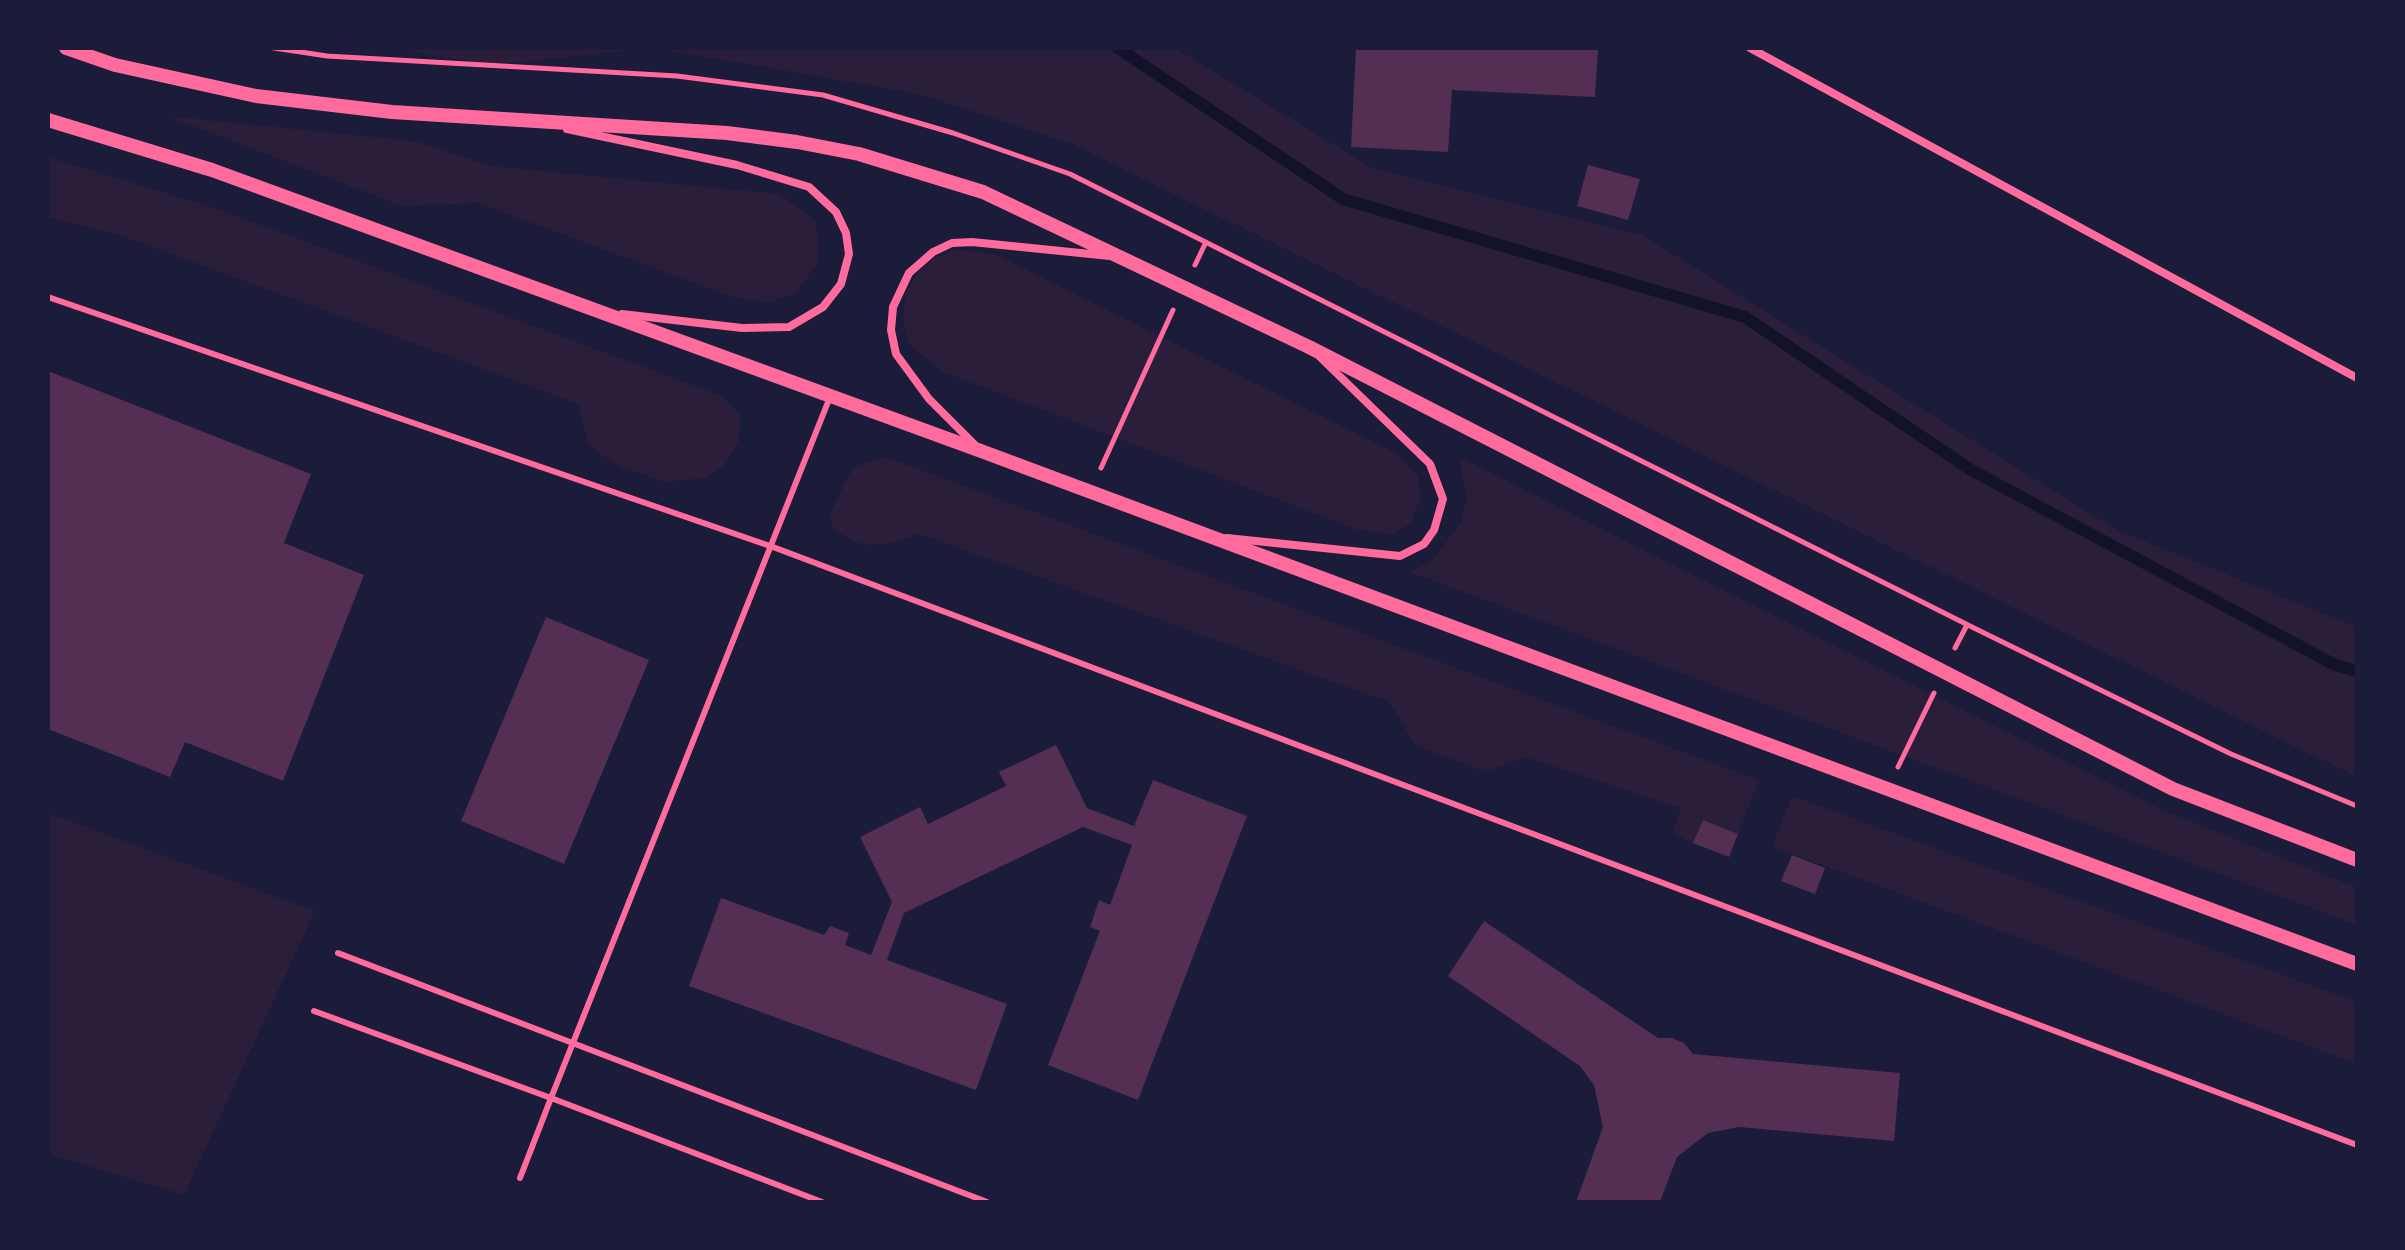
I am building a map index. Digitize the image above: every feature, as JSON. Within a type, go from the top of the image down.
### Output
[{"type":"street","points":[[66,48],[131,69],[256,96],[392,112],[727,133],[859,154],[983,192],[1309,347],[2173,789],[2357,860]]},
{"type":"street","points":[[1750,48],[2357,378]]},
{"type":"street","points":[[48,120],[212,170],[981,451],[2357,964]]},
{"type":"street","points":[[525,120],[774,175],[809,187],[836,212],[846,233],[849,254],[841,284],[823,307],[789,327],[742,328],[589,310]]},
{"type":"street","points":[[981,451],[929,399],[896,354],[891,330],[893,307],[909,273],[933,252],[952,243],[972,242],[1122,258]]},
{"type":"street","points":[[1211,536],[1400,556],[1424,544],[1434,530],[1443,499],[1430,464],[1309,347]]},
{"type":"lane","points":[[48,297],[773,547],[2357,1145]]},
{"type":"lane","points":[[520,1178],[831,397]]},
{"type":"lane","points":[[338,953],[987,1202]]},
{"type":"lane","points":[[314,1011],[822,1202]]},
{"type":"path","points":[[1091,492],[1206,242]]},
{"type":"path","points":[[1887,790],[1967,625]]},
{"type":"shaded area","points":[[394,48],[650,48],[492,65]]},
{"type":"shaded area","points":[[654,48],[1175,48],[1374,169],[1642,235],[2117,530],[2357,627],[2357,777],[1072,144],[919,94]]},
{"type":"shaded area","points":[[167,116],[414,141],[491,166],[780,194],[816,221],[819,261],[797,292],[769,303],[732,297],[478,203],[402,206]]},
{"type":"shaded area","points":[[48,157],[218,209],[725,397],[740,415],[739,441],[725,464],[707,478],[664,482],[619,466],[589,446],[578,404],[125,237],[48,217]]},
{"type":"shaded area","points":[[956,250],[996,254],[1399,455],[1418,476],[1421,497],[1410,524],[1393,534],[1358,530],[941,371],[908,343],[903,319],[905,294],[918,273],[933,259]]},
{"type":"shaded area","points":[[886,457],[1759,780],[1738,834],[1703,820],[1693,843],[1672,833],[1681,808],[1525,757],[1485,772],[1415,745],[1389,702],[919,534],[888,544],[863,545],[833,529],[830,514],[856,466]]},
{"type":"shaded area","points":[[1459,457],[2158,808],[2357,888],[2357,925],[1410,572],[1432,561],[1461,522],[1467,498]]},
{"type":"shaded area","points":[[1792,796],[2357,1002],[2357,1064],[1772,846]]},
{"type":"shaded area","points":[[48,813],[315,911],[184,1195],[48,1154]]},
{"type":"building","points":[[1356,48],[1598,48],[1595,97],[1452,90],[1448,152],[1351,147]]},
{"type":"building","points":[[1588,165],[1640,179],[1628,220],[1577,206]]},
{"type":"building","points":[[48,371],[311,474],[284,543],[364,575],[283,781],[185,742],[170,777],[48,729]]},
{"type":"building","points":[[546,617],[649,660],[564,864],[461,821]]},
{"type":"building","points":[[1056,745],[1087,808],[1134,826],[1153,780],[1247,816],[1138,1100],[1048,1065],[1100,931],[1090,927],[1099,900],[1110,905],[1132,845],[1083,827],[904,913],[887,960],[1007,1004],[976,1090],[689,986],[721,898],[824,935],[830,926],[849,933],[845,945],[871,955],[892,902],[860,837],[920,807],[928,824],[1006,786],[999,772]]},
{"type":"building","points":[[1703,820],[1738,834],[1729,857],[1693,843]]},
{"type":"building","points":[[1792,855],[1825,868],[1815,894],[1781,881]]},
{"type":"building","points":[[1484,921],[1658,1038],[1672,1038],[1684,1043],[1693,1054],[1900,1073],[1894,1141],[1739,1127],[1708,1133],[1677,1157],[1660,1202],[1576,1202],[1603,1127],[1594,1085],[1580,1066],[1448,976]]},
{"type":"waterway","points":[[1118,48],[1343,199],[1745,317],[1971,470],[2335,665],[2357,671]]}]
